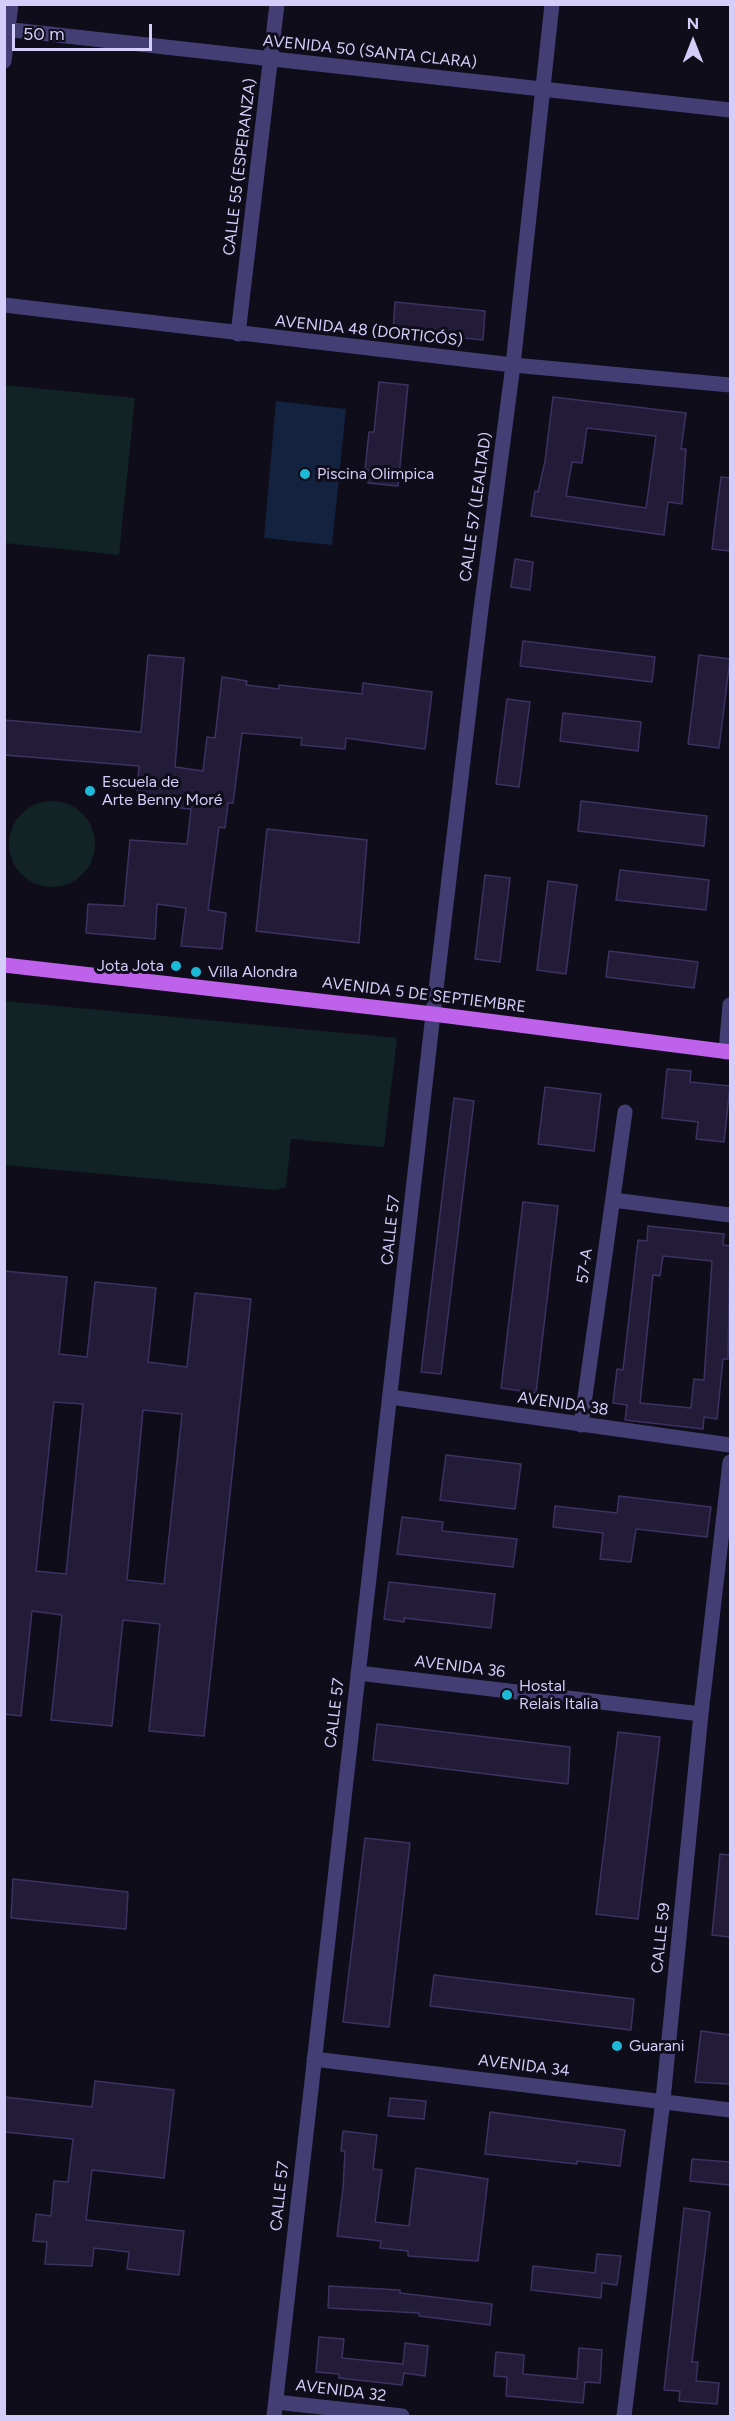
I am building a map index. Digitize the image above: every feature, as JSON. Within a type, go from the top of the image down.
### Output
[{"type":"main road","name":"AVENIDA 5 DE SEPTIEMBRE","points":[[4,965],[434,1014],[728,1052]]},
{"type":"street","points":[[4,61],[6,29],[11,4]]},
{"type":"street","name":"CALLE 55 (ESPERANZA)","points":[[238,334],[278,4]]},
{"type":"street","name":"CALLE 57 (LEALTAD)","points":[[434,1014],[480,617],[513,365],[552,4]]},
{"type":"street","name":"AVENIDA 50 (SANTA CLARA)","points":[[6,29],[730,110]]},
{"type":"street","name":"AVENIDA 48 (DORTICÓS)","points":[[4,305],[513,365],[730,385]]},
{"type":"street","points":[[728,1052],[730,1005]]},
{"type":"street","name":"CALLE 57","points":[[275,2409],[434,1014]]},
{"type":"street","name":"57-A","points":[[581,1425],[625,1112]]},
{"type":"street","points":[[613,1200],[730,1215]]},
{"type":"street","name":"AVENIDA 38","points":[[390,1397],[730,1445]]},
{"type":"street","name":"CALLE 59","points":[[624,2416],[663,2100],[701,1714],[730,1462]]},
{"type":"street","name":"AVENIDA 36","points":[[358,1673],[701,1714]]},
{"type":"street","name":"AVENIDA 34","points":[[314,2059],[730,2110]]},
{"type":"street","name":"AVENIDA 32","points":[[275,2409],[402,2416]]},
{"type":"shaded area","points":[[4,385],[135,398],[119,555],[5,543]]},
{"type":"shaded area","points":[[52,801],[76,808],[88,820],[95,844],[88,868],[76,880],[52,887],[28,880],[16,868],[9,844],[16,820],[28,808]]},
{"type":"shaded area","points":[[4,1001],[397,1038],[384,1147],[291,1139],[286,1187],[275,1190],[5,1165]]},
{"type":"water","name":"Piscina Olimpica","points":[[276,401],[346,409],[332,545],[264,538]]},
{"type":"building","points":[[395,302],[485,311],[483,340],[393,331]]},
{"type":"building","points":[[379,382],[408,385],[398,486],[368,483],[369,470],[365,469],[369,432],[374,432]]},
{"type":"building","points":[[553,397],[686,413],[681,449],[686,449],[682,504],[668,502],[664,535],[531,516],[535,491],[538,492],[545,461]],"holes":[[[587,428],[656,436],[646,508],[566,496],[572,462],[582,463]]]},
{"type":"building","points":[[721,477],[730,478],[730,551],[712,549]]},
{"type":"building","points":[[515,559],[533,562],[530,590],[511,587]]},
{"type":"building","points":[[523,641],[655,657],[652,682],[520,666]]},
{"type":"building","points":[[148,655],[184,658],[175,767],[203,771],[207,737],[215,738],[222,677],[247,681],[246,685],[279,689],[279,685],[362,694],[363,683],[432,692],[425,749],[346,738],[345,749],[301,745],[302,738],[242,733],[233,803],[228,803],[225,828],[219,827],[208,910],[226,913],[222,949],[181,946],[186,908],[157,904],[155,939],[86,933],[88,904],[124,906],[130,840],[187,844],[191,809],[136,804],[139,766],[4,755],[4,720],[141,732]]},
{"type":"building","points":[[699,655],[730,659],[719,748],[688,744]]},
{"type":"building","points":[[507,699],[530,702],[519,787],[496,784]]},
{"type":"building","points":[[563,713],[641,722],[638,751],[560,741]]},
{"type":"building","points":[[581,801],[707,816],[704,846],[578,831]]},
{"type":"building","points":[[267,829],[367,840],[359,943],[256,931]]},
{"type":"building","points":[[620,870],[709,880],[706,910],[616,900]]},
{"type":"building","points":[[485,875],[510,878],[500,962],[475,959]]},
{"type":"building","points":[[548,881],[577,885],[566,974],[537,970]]},
{"type":"building","points":[[609,951],[698,962],[694,988],[606,977]]},
{"type":"building","points":[[667,1069],[691,1071],[690,1082],[730,1086],[724,1142],[696,1139],[698,1122],[662,1118]]},
{"type":"building","points":[[545,1087],[601,1094],[594,1151],[538,1144]]},
{"type":"building","points":[[454,1098],[474,1101],[441,1374],[421,1372]]},
{"type":"building","points":[[523,1202],[558,1206],[536,1393],[501,1388]]},
{"type":"building","points":[[648,1226],[724,1234],[723,1245],[730,1246],[728,1359],[723,1359],[717,1419],[704,1417],[703,1429],[625,1420],[627,1405],[613,1403],[617,1369],[623,1370],[638,1240],[647,1241]],"holes":[[[663,1256],[712,1261],[704,1380],[694,1379],[691,1408],[640,1403],[653,1275],[660,1276]]]},
{"type":"building","points":[[4,1271],[67,1277],[59,1354],[87,1357],[95,1282],[156,1288],[148,1362],[187,1367],[195,1293],[251,1299],[204,1736],[149,1731],[160,1624],[123,1620],[112,1726],[51,1720],[62,1615],[32,1611],[21,1716],[4,1714]],"holes":[[[54,1402],[83,1404],[66,1574],[36,1571]],[[143,1410],[182,1414],[164,1584],[127,1580]]]},
{"type":"building","points":[[446,1455],[521,1464],[515,1509],[440,1500]]},
{"type":"building","points":[[619,1496],[711,1507],[707,1537],[636,1529],[631,1562],[600,1559],[603,1533],[553,1527],[555,1506],[617,1513]]},
{"type":"building","points":[[402,1517],[443,1522],[442,1531],[517,1539],[513,1567],[397,1554]]},
{"type":"building","points":[[389,1582],[495,1594],[491,1628],[404,1618],[404,1622],[384,1619]]},
{"type":"building","points":[[377,1724],[570,1747],[568,1784],[373,1760]]},
{"type":"building","points":[[618,1732],[660,1737],[638,1919],[596,1914]]},
{"type":"building","points":[[365,1838],[410,1843],[389,2027],[343,2022]]},
{"type":"building","points":[[720,1854],[730,1855],[730,1937],[712,1935]]},
{"type":"building","points":[[13,1879],[128,1892],[126,1929],[11,1918]]},
{"type":"building","points":[[434,1975],[634,1999],[631,2030],[430,2006]]},
{"type":"building","points":[[701,2031],[730,2035],[730,2084],[695,2082]]},
{"type":"building","points":[[95,2081],[174,2090],[164,2178],[92,2170],[86,2220],[184,2231],[179,2275],[127,2269],[129,2252],[94,2248],[92,2266],[45,2264],[47,2242],[33,2241],[36,2214],[51,2216],[54,2181],[68,2182],[73,2139],[4,2132],[4,2097],[92,2107]]},
{"type":"building","points":[[390,2098],[426,2101],[424,2119],[388,2116]]},
{"type":"building","points":[[490,2112],[625,2130],[620,2166],[577,2161],[577,2164],[485,2154]]},
{"type":"building","points":[[343,2131],[377,2135],[373,2169],[382,2170],[375,2222],[409,2226],[416,2168],[488,2179],[478,2261],[408,2256],[408,2251],[380,2248],[381,2241],[337,2236],[343,2189],[345,2151],[341,2151]]},
{"type":"building","points":[[692,2159],[730,2162],[730,2185],[690,2181]]},
{"type":"building","points":[[684,2208],[710,2212],[692,2362],[698,2362],[696,2381],[719,2383],[717,2404],[679,2401],[680,2391],[664,2390]]},
{"type":"building","points":[[597,2254],[621,2256],[617,2285],[602,2283],[601,2298],[531,2290],[533,2266],[595,2273]]},
{"type":"building","points":[[329,2286],[400,2290],[400,2293],[492,2304],[490,2325],[419,2316],[419,2313],[328,2308]]},
{"type":"building","points":[[319,2337],[344,2339],[342,2358],[403,2364],[405,2343],[428,2346],[425,2376],[404,2373],[402,2385],[339,2378],[339,2374],[316,2372]]},
{"type":"building","points":[[579,2348],[602,2350],[600,2383],[585,2382],[583,2403],[506,2396],[507,2377],[494,2376],[496,2352],[524,2355],[523,2374],[577,2379]]},
{"type":"place","name":"Piscina Olimpica","points":[[305,474]]},
{"type":"place","name":"Escuela de Arte Benny Moré","points":[[90,791]]},
{"type":"place","name":"Jota Jota","points":[[176,966]]},
{"type":"place","name":"Villa Alondra","points":[[196,972]]},
{"type":"place","name":"Hostal Relais Italia","points":[[507,1695]]},
{"type":"place","name":"Guarani","points":[[617,2046]]}]
